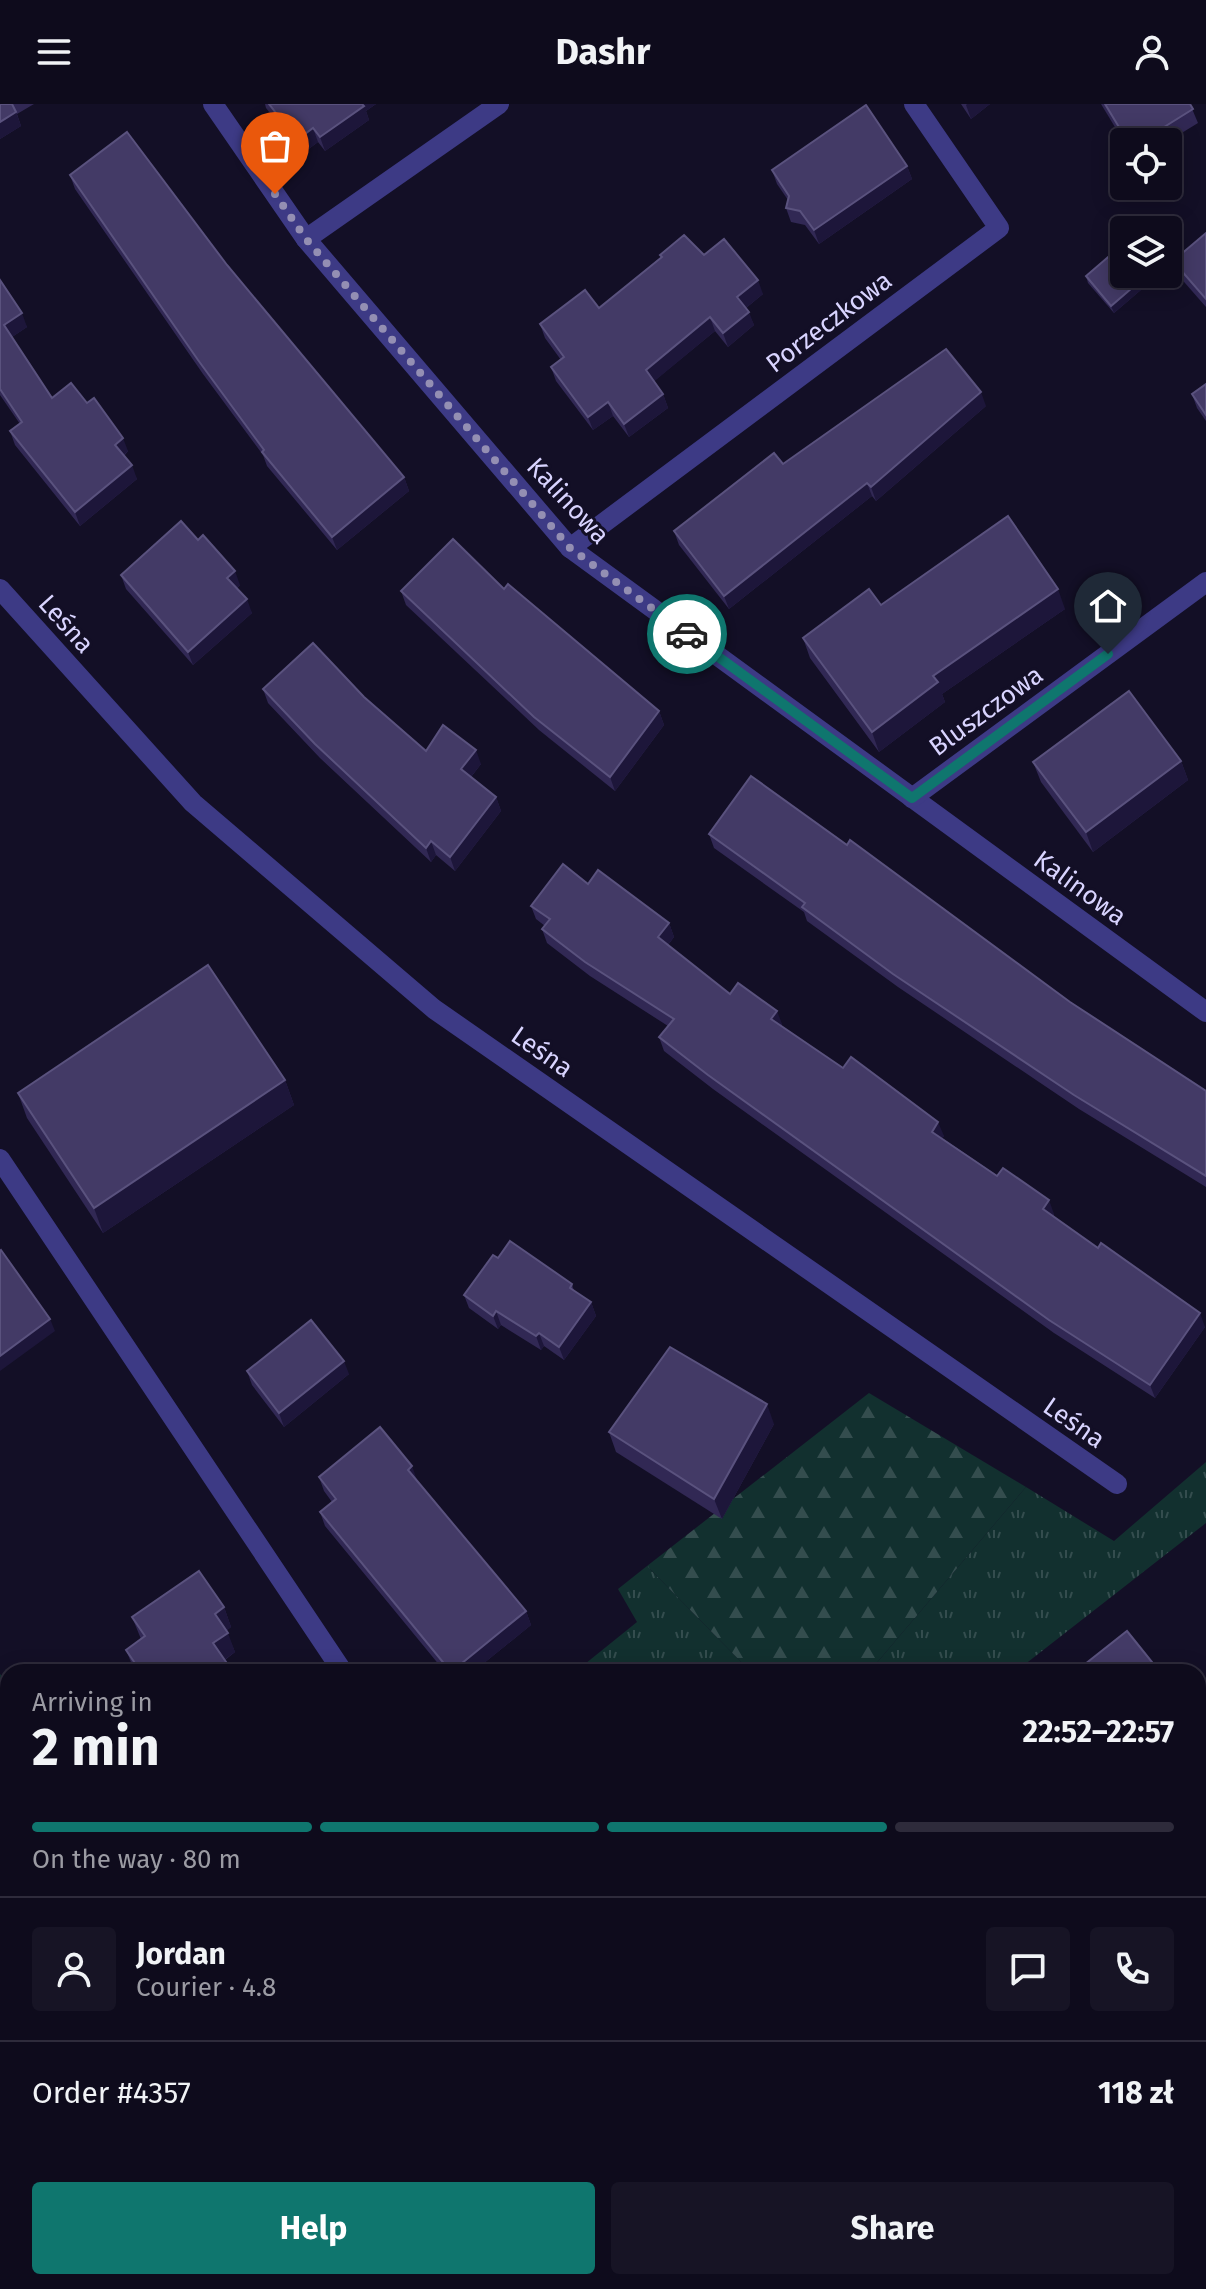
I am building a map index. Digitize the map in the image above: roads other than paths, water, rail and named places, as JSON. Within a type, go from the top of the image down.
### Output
[{"type":"street","name":"Kalinowa","points":[[213,104],[306,239],[570,548],[1206,1012]]},
{"type":"street","points":[[306,239],[499,104]]},
{"type":"street","name":"Porzeczkowa","points":[[570,548],[999,228],[914,104]]},
{"type":"street","name":"Bluszczowa","points":[[912,798],[1206,582]]},
{"type":"street","name":"Leśna","points":[[0,589],[193,803],[434,1009],[1117,1484]]},
{"type":"street","points":[[0,1159],[338,1664]]}]
